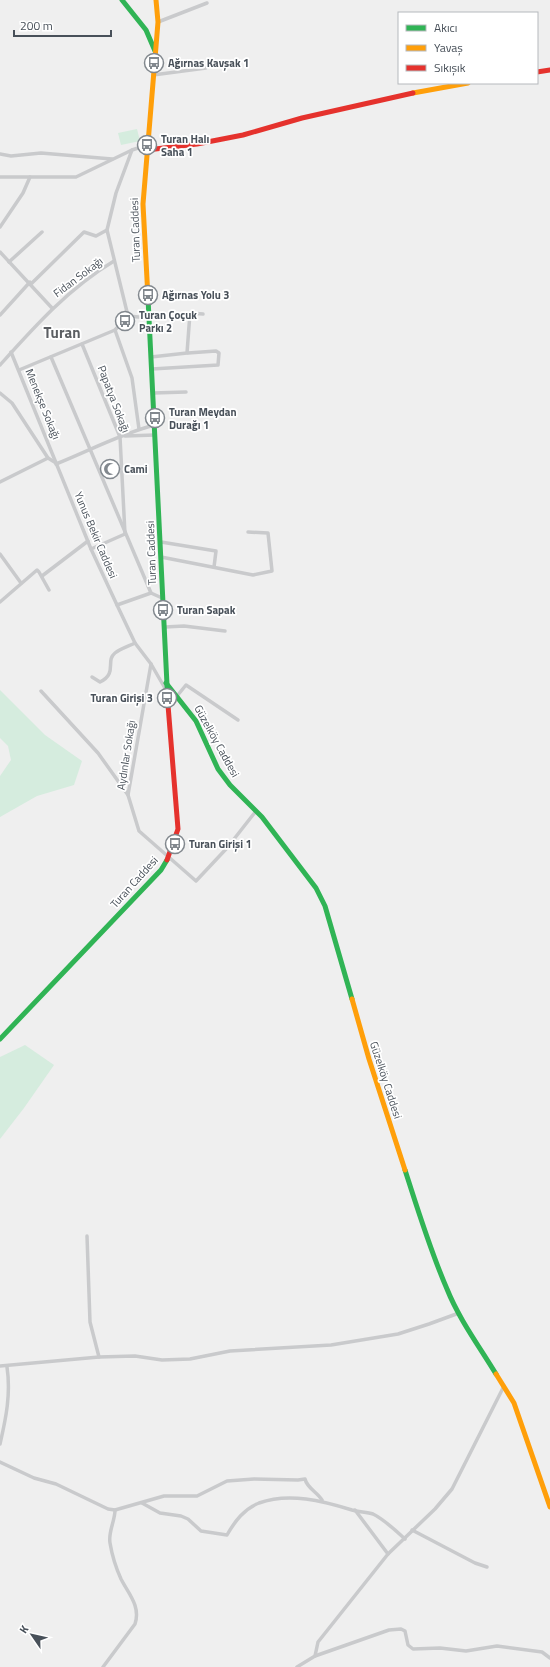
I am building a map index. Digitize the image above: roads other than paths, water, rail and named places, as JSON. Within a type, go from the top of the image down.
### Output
[{"type":"street","points":[[122,0],[146,30],[155,52]]},
{"type":"street","name":"Turan Caddesi","points":[[0,1038],[161,870],[169,857],[178,829],[166,690],[161,542],[143,204],[158,22],[156,0]]},
{"type":"street","points":[[158,22],[208,3]]},
{"type":"street","points":[[153,74],[206,68]]},
{"type":"street","points":[[538,72],[550,70]]},
{"type":"street","points":[[0,177],[76,177],[132,150],[197,144],[243,135],[302,118],[379,100],[463,84]]},
{"type":"street","points":[[128,316],[107,230],[116,193],[132,150]]},
{"type":"street","points":[[0,154],[11,156],[41,153],[97,159],[115,159]]},
{"type":"street","points":[[0,227],[23,193],[30,177]]},
{"type":"street","points":[[0,315],[30,283],[84,232],[96,236],[107,230]]},
{"type":"street","points":[[9,262],[42,232]]},
{"type":"street","name":"Fidan Sokağı","points":[[0,252],[52,308]]},
{"type":"street","points":[[0,260],[3,256]]},
{"type":"street","name":"Fidan Sokağı","points":[[0,365],[52,308],[80,284],[114,261]]},
{"type":"street","points":[[188,352],[190,314],[203,314]]},
{"type":"street","points":[[128,316],[149,318]]},
{"type":"street","points":[[19,370],[114,330],[128,316]]},
{"type":"street","points":[[114,330],[132,378],[139,429]]},
{"type":"street","name":"Papatya Sokağı","points":[[82,344],[120,437],[126,534]]},
{"type":"street","points":[[151,357],[216,350],[219,353],[220,362],[218,365],[152,369]]},
{"type":"street","name":"Menekşe Sokağı","points":[[11,352],[56,464]]},
{"type":"street","points":[[51,357],[151,592],[162,598]]},
{"type":"street","points":[[153,393],[186,392]]},
{"type":"street","points":[[0,393],[12,403],[48,458],[56,464],[91,451],[139,429],[155,425]]},
{"type":"street","points":[[120,437],[144,434],[155,435]]},
{"type":"street","points":[[0,482],[48,458]]},
{"type":"street","name":"Yunus Bekir Caddesi","points":[[56,464],[116,605],[135,643],[151,664],[166,690]]},
{"type":"street","points":[[161,557],[253,575],[272,571],[268,533],[248,532]]},
{"type":"street","points":[[91,549],[126,534]]},
{"type":"street","points":[[42,576],[88,541]]},
{"type":"street","points":[[161,542],[216,551],[214,568]]},
{"type":"street","points":[[0,554],[21,583]]},
{"type":"street","points":[[0,602],[36,571],[39,571],[49,590]]},
{"type":"street","points":[[116,605],[151,592]]},
{"type":"street","points":[[165,627],[184,626],[225,631]]},
{"type":"street","points":[[92,677],[100,682],[107,678],[111,671],[111,657],[115,653],[135,643]]},
{"type":"street","name":"Aydınlar Sokağı","points":[[151,664],[128,795],[139,831],[196,881],[227,848],[256,811]]},
{"type":"street","name":"Güzelköy Caddesi","points":[[166,683],[196,721],[218,769],[230,785],[256,811],[301,868],[316,888],[325,906],[349,995],[433,1254],[447,1290],[459,1313],[514,1403],[523,1424],[550,1507]]},
{"type":"street","points":[[177,696],[186,685],[238,720]]},
{"type":"street","points":[[40,691],[98,753],[128,795]]},
{"type":"street","points":[[87,1236],[90,1322],[99,1357]]},
{"type":"street","points":[[0,1366],[7,1367],[99,1357],[135,1356],[162,1360],[190,1359],[230,1351],[331,1345],[398,1334],[459,1313]]},
{"type":"street","points":[[0,1444],[8,1412],[9,1379],[7,1367]]},
{"type":"street","points":[[315,1656],[318,1642],[388,1554],[405,1539],[452,1489],[504,1386]]},
{"type":"street","points":[[0,1462],[34,1478],[56,1484],[108,1509],[115,1510],[168,1495],[197,1496],[227,1481],[254,1479],[305,1479],[307,1485],[316,1492],[322,1500]]},
{"type":"street","points":[[142,1503],[160,1513],[181,1516],[188,1519],[201,1531],[227,1534],[235,1521],[246,1510],[259,1503],[274,1499],[322,1500],[373,1514],[389,1524],[405,1539]]},
{"type":"street","points":[[103,1667],[135,1624],[136,1618],[135,1607],[130,1592],[121,1579],[110,1543],[110,1536],[115,1520],[115,1510]]},
{"type":"street","points":[[354,1510],[388,1554]]},
{"type":"street","points":[[412,1530],[474,1563],[487,1567]]},
{"type":"street","points":[[297,1667],[315,1656],[389,1630],[400,1629],[406,1634],[409,1647],[413,1649],[440,1648],[466,1651],[496,1646],[542,1652],[550,1658]]},
{"type":"place","name":"Ağırnas Kavşak 1","points":[[154,63]]},
{"type":"place","name":"Turan Halı Saha 1","points":[[147,145]]},
{"type":"place","name":"Ağırnas Yolu 3","points":[[148,295]]},
{"type":"place","name":"Turan Çoçuk Parkı 2","points":[[125,321]]},
{"type":"place","name":"Turan Meydan Durağı 1","points":[[155,418]]},
{"type":"place","name":"Cami","points":[[110,469]]},
{"type":"place","name":"Turan Sapak","points":[[163,610]]},
{"type":"place","name":"Turan Girişi 3","points":[[167,698]]},
{"type":"place","name":"Turan Girişi 1","points":[[175,844]]},
{"type":"district","name":"Turan","points":[[62,333]]}]
